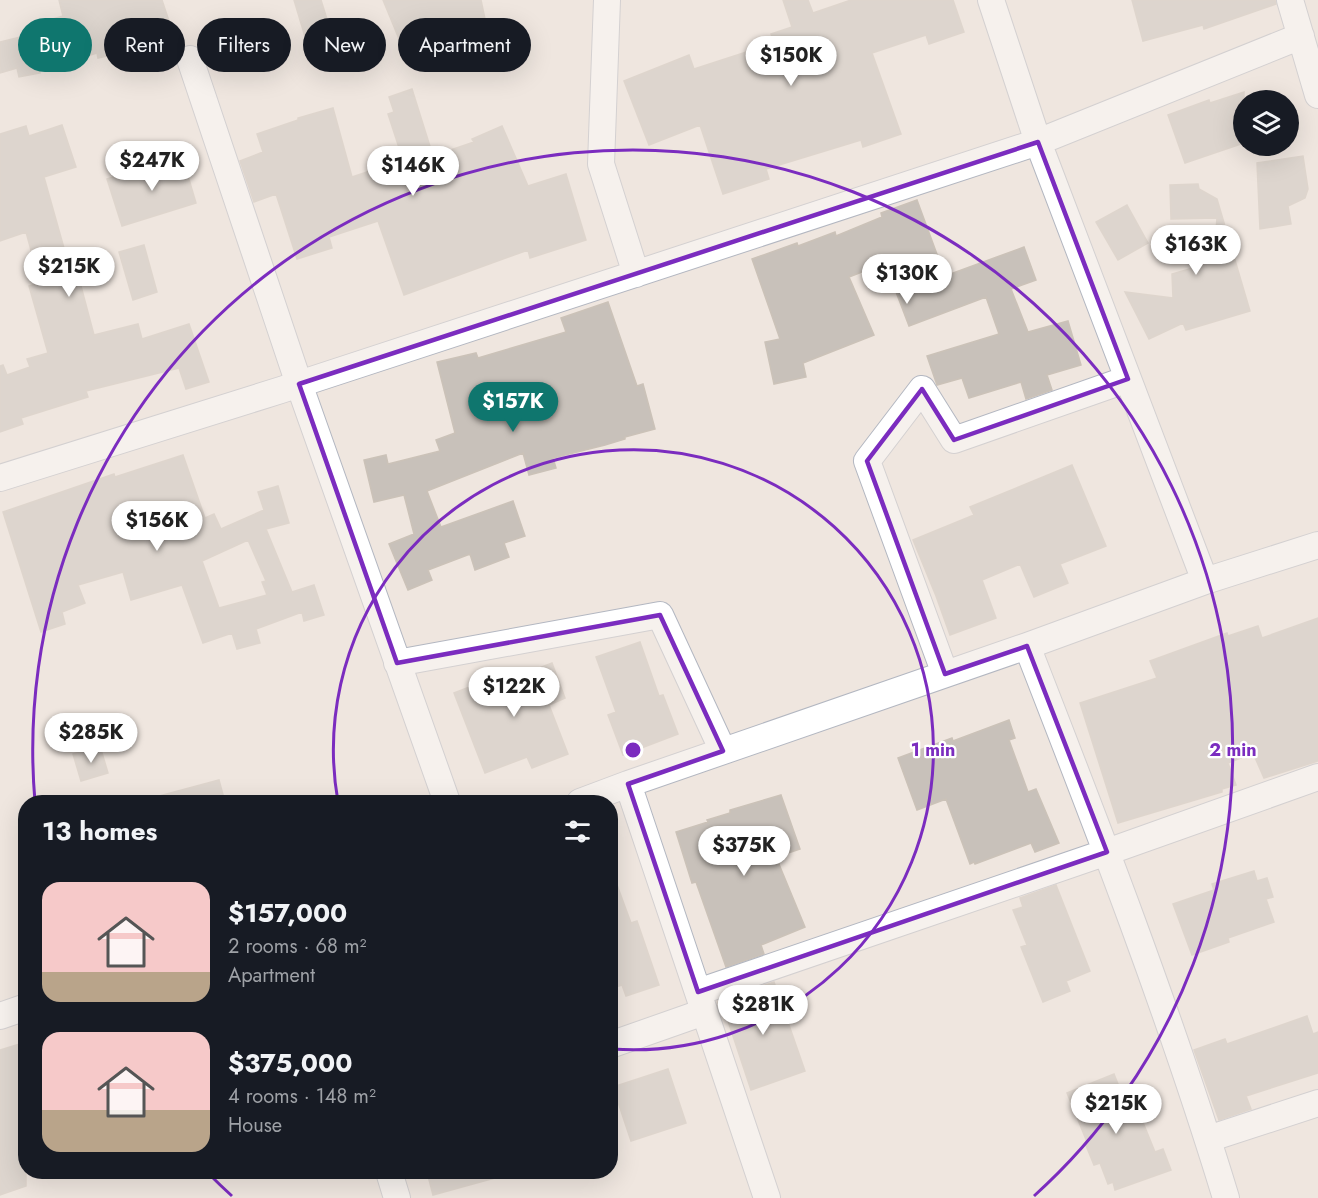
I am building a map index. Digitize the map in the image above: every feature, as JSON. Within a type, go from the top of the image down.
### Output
[{"type":"street","points":[[607,0],[601,164],[636,274]]},
{"type":"street","points":[[991,0],[1038,142],[1205,581]]},
{"type":"street","points":[[1290,0],[1318,95]]},
{"type":"street","points":[[0,477],[299,384],[1038,142],[1300,36]]},
{"type":"street","points":[[190,59],[299,384],[444,795]]},
{"type":"street","points":[[945,674],[867,460],[922,389],[954,440],[1128,379]]},
{"type":"street","points":[[599,795],[1027,646],[1205,581],[1318,545]]},
{"type":"street","points":[[397,663],[660,615],[723,751]]},
{"type":"street","points":[[1027,646],[1107,852],[1208,1139],[1223,1197]]},
{"type":"street","points":[[618,1041],[701,1002],[1107,852],[1318,777]]},
{"type":"street","points":[[628,784],[767,1198]]},
{"type":"street","points":[[0,1016],[18,1010]]},
{"type":"street","points":[[1208,1139],[1318,1103]]},
{"type":"street","points":[[391,1179],[397,1198]]},
{"type":"highlighted area","points":[[1038,142],[1128,379],[954,440],[922,389],[867,461],[945,674],[1027,646],[1107,852],[698,992],[628,784],[723,751],[660,615],[397,663],[299,384]]},
{"type":"building","points":[[59,0],[162,0],[168,18],[104,18],[104,57],[98,58],[97,53],[92,54],[92,18],[56,18],[63,16]]},
{"type":"building","points":[[294,0],[321,0],[327,18],[303,18],[303,30]]},
{"type":"building","points":[[383,0],[481,0],[485,18],[398,18],[398,36]]},
{"type":"building","points":[[783,0],[808,0],[813,13],[851,0],[953,0],[964,32],[929,44],[926,35],[872,53],[901,134],[863,147],[861,140],[766,169],[769,179],[723,194],[700,125],[649,145],[624,81],[689,55],[694,69],[774,43],[771,34],[792,27]]},
{"type":"building","points":[[1132,0],[1275,0],[1276,4],[1204,29],[1203,25],[1143,41]]},
{"type":"building","points":[[18,38],[18,72],[40,73],[19,77],[17,68],[0,73],[0,42]]},
{"type":"building","points":[[412,89],[433,156],[474,142],[472,139],[502,126],[528,186],[566,174],[586,240],[530,258],[528,250],[404,295],[378,221],[329,237],[332,248],[297,259],[276,194],[254,202],[240,161],[263,152],[257,134],[298,120],[298,118],[333,108],[352,177],[403,160],[388,114],[394,112],[389,97]]},
{"type":"building","points":[[1233,96],[1233,147],[1185,163],[1168,115],[1209,100],[1210,103]]},
{"type":"building","points":[[62,125],[76,167],[44,177],[71,273],[77,271],[94,335],[138,324],[142,339],[189,324],[209,382],[186,389],[179,368],[86,391],[88,397],[21,418],[23,424],[0,432],[0,366],[3,365],[7,375],[30,367],[27,359],[48,353],[29,286],[40,283],[26,232],[0,241],[0,134],[26,126],[29,136]]},
{"type":"building","points":[[1303,156],[1308,189],[1305,198],[1288,206],[1291,224],[1260,229],[1257,163]]},
{"type":"building","points":[[183,159],[196,203],[122,226],[107,179],[126,173],[127,176]]},
{"type":"building","points":[[1198,184],[1199,189],[1217,199],[1250,311],[1186,330],[1183,323],[1149,339],[1125,292],[1173,298],[1172,274],[1203,265],[1201,258],[1214,254],[1217,218],[1171,219],[1170,185]]},
{"type":"building","points":[[917,200],[945,276],[1024,247],[1036,280],[1011,289],[1028,332],[1068,321],[1081,365],[1047,375],[1052,390],[1026,399],[1021,382],[969,398],[962,378],[937,385],[927,356],[999,334],[986,297],[909,326],[885,263],[849,277],[874,335],[803,363],[806,377],[774,384],[765,342],[780,339],[752,259],[797,243],[798,246],[835,232],[836,236],[882,217],[881,213]]},
{"type":"building","points":[[1127,205],[1148,243],[1118,260],[1096,222]]},
{"type":"building","points":[[144,245],[157,292],[133,300],[119,252]]},
{"type":"building","points":[[608,302],[637,386],[643,384],[655,429],[553,458],[556,468],[529,475],[523,453],[427,491],[441,527],[513,501],[525,536],[504,543],[509,557],[475,570],[470,554],[428,570],[432,580],[408,590],[389,544],[414,534],[404,495],[374,502],[364,460],[386,455],[388,464],[440,451],[436,440],[455,433],[437,362],[476,353],[478,358],[566,332],[561,318]]},
{"type":"building","points":[[183,455],[205,518],[214,514],[221,529],[264,510],[258,492],[278,486],[289,523],[266,529],[292,592],[314,585],[324,615],[304,621],[302,612],[256,629],[260,643],[237,649],[232,633],[203,643],[182,585],[131,600],[123,572],[78,585],[85,603],[62,612],[65,624],[41,632],[3,512],[114,474],[115,477]],"holes":[[[248,540],[266,581],[262,582],[267,595],[219,608],[202,561]]]},
{"type":"building","points":[[1072,465],[1106,546],[1060,564],[1068,583],[1034,597],[1020,564],[982,580],[996,618],[950,635],[913,540],[974,515],[970,507]]},
{"type":"building","points":[[1318,618],[1318,761],[1264,778],[1253,753],[1228,763],[1236,785],[1222,789],[1222,792],[1118,823],[1080,703],[1157,678],[1150,661],[1227,633],[1228,636],[1258,626],[1262,638]]},
{"type":"building","points":[[640,642],[659,696],[663,695],[678,734],[623,755],[608,715],[616,712],[596,657]]},
{"type":"building","points":[[552,663],[565,698],[549,705],[568,754],[532,768],[527,757],[485,773],[454,693],[506,673],[508,680]]},
{"type":"building","points":[[1009,720],[1015,738],[1009,740],[1028,792],[1036,789],[1059,843],[1035,852],[1031,843],[970,864],[946,799],[917,810],[898,758]]},
{"type":"building","points":[[100,746],[108,773],[81,781],[73,754]]},
{"type":"building","points":[[219,780],[223,795],[163,795]]},
{"type":"building","points":[[781,795],[800,849],[776,857],[805,927],[761,945],[764,954],[726,967],[696,882],[692,883],[676,832],[708,822],[707,820],[730,813],[730,810]]},
{"type":"building","points":[[1254,871],[1257,881],[1267,878],[1273,897],[1266,899],[1274,922],[1228,938],[1229,942],[1192,955],[1173,904],[1214,890],[1212,884]]},
{"type":"building","points":[[1056,885],[1090,971],[1066,981],[1070,991],[1043,1002],[1021,947],[1027,945],[1013,910],[1023,907],[1020,898]]},
{"type":"building","points":[[618,888],[631,923],[637,921],[659,985],[626,996],[622,985],[618,986]]},
{"type":"building","points":[[774,982],[805,1071],[751,1090],[721,1000]]},
{"type":"building","points":[[1307,1016],[1313,1034],[1318,1032],[1318,1073],[1246,1096],[1251,1109],[1219,1120],[1194,1050],[1225,1039],[1227,1044]]},
{"type":"building","points":[[18,1044],[18,1179],[26,1179],[26,1186],[0,1195],[0,1050]]},
{"type":"building","points":[[668,1069],[686,1123],[631,1141],[618,1102],[618,1085]]},
{"type":"building","points":[[1114,1074],[1134,1124],[1142,1120],[1155,1152],[1163,1149],[1171,1170],[1115,1190],[1113,1182],[1108,1184],[1100,1163],[1094,1165],[1067,1093]]},
{"type":"building","points":[[429,1179],[491,1179],[433,1195]]}]
